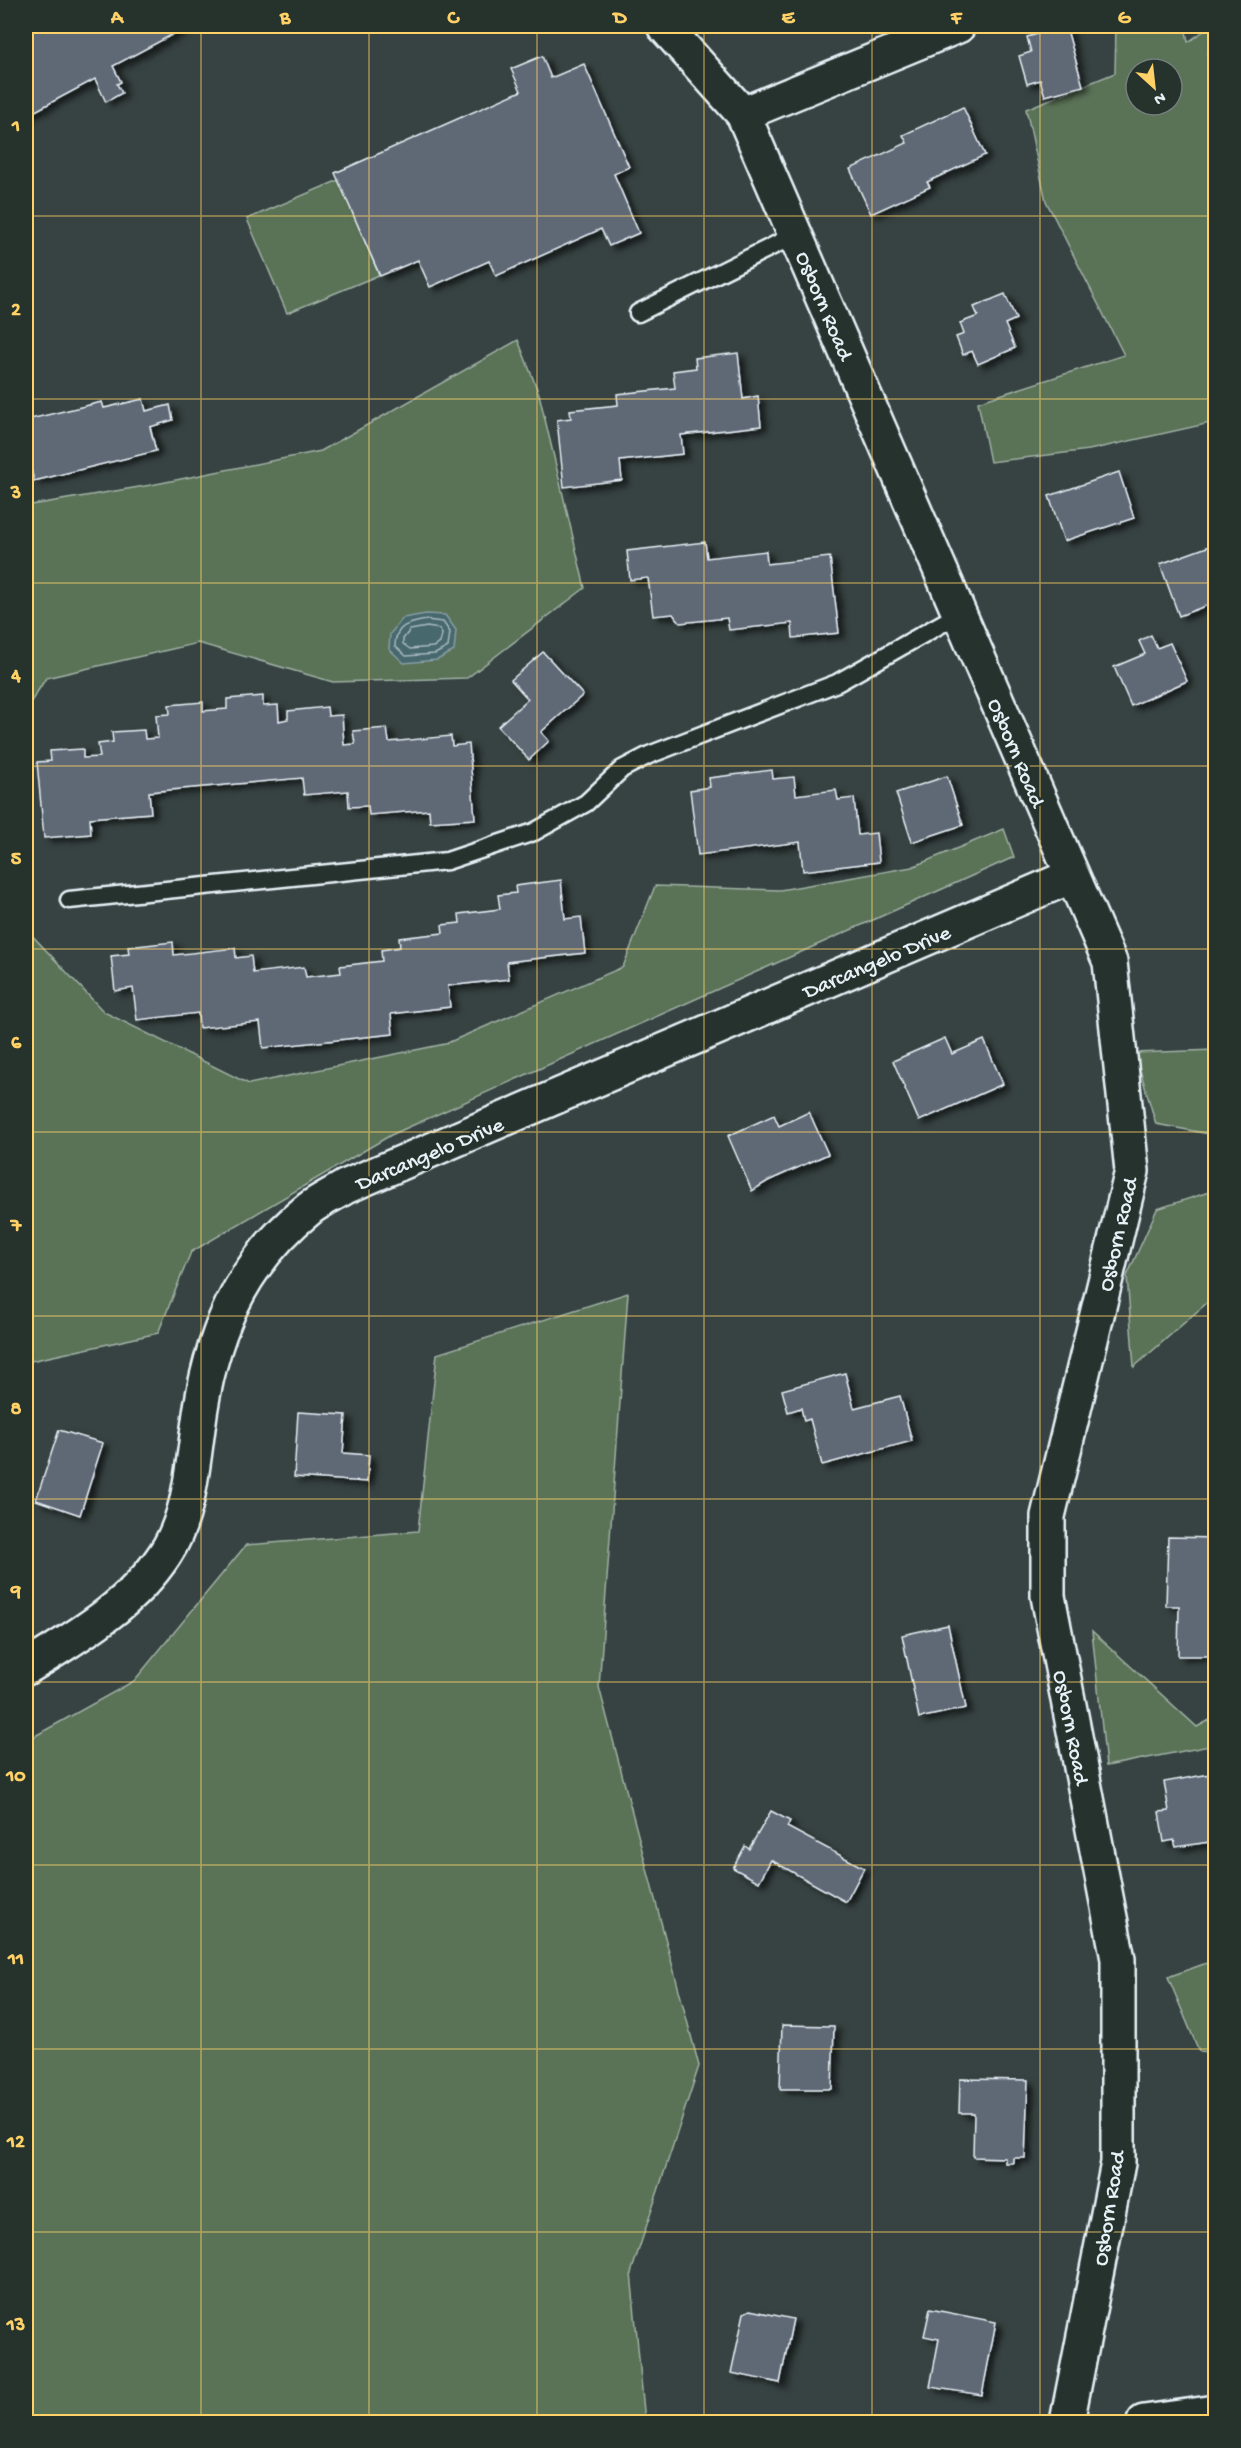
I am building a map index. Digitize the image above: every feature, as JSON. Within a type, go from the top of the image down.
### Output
[{"type":"street","name":"Osborn Road","points":[[664,26],[743,114],[1110,962],[1132,1171],[1048,1516],[1048,1596],[1118,1959],[1118,2163],[1067,2422]]},
{"type":"street","points":[[743,114],[958,26]]},
{"type":"street","name":"Darcangelo Drive","points":[[26,1668],[99,1622],[143,1582],[165,1555],[180,1527],[188,1495],[203,1391],[219,1332],[229,1307],[244,1282],[276,1240],[311,1208],[345,1187],[1072,876]]},
{"type":"street","points":[[1144,2422],[1215,2412]]},
{"type":"lane","points":[[638,314],[795,236]]},
{"type":"lane","points":[[69,900],[447,861],[534,832],[586,802],[622,769],[649,755],[837,683],[959,614]]},
{"type":"green space","points":[[1116,26],[1185,26],[1188,42],[1211,26],[1215,26],[1215,422],[1089,450],[990,462],[978,402],[1124,355],[1046,201],[1026,109],[1115,73]]},
{"type":"green space","points":[[339,180],[379,275],[287,313],[247,219]]},
{"type":"green space","points":[[518,340],[539,394],[585,588],[467,678],[333,682],[198,643],[46,678],[26,710],[26,506],[151,485],[321,451]]},
{"type":"green space","points":[[1004,829],[1014,857],[391,1135],[191,1252],[158,1333],[26,1362],[26,929],[104,1012],[249,1084],[445,1044],[623,967],[655,886],[780,890],[912,867]]},
{"type":"green space","points":[[1215,1050],[1215,1135],[1156,1124],[1135,1053]]},
{"type":"green space","points":[[1215,1190],[1215,1299],[1208,1302],[1134,1367],[1127,1276],[1157,1209]]},
{"type":"green space","points":[[628,1293],[599,1687],[699,2066],[631,2273],[645,2422],[26,2422],[26,1741],[134,1681],[246,1545],[418,1531],[437,1354]]},
{"type":"green space","points":[[1092,1631],[1197,1727],[1215,1717],[1215,1745],[1106,1766]]},
{"type":"green space","points":[[1216,1960],[1215,2053],[1199,2051],[1168,1977]]},
{"type":"water","points":[[426,614],[445,615],[456,630],[454,651],[437,660],[404,663],[389,649],[390,634],[403,618]]},
{"type":"building","points":[[26,26],[181,26],[183,29],[113,66],[121,82],[117,84],[122,93],[106,102],[95,79],[26,116]]},
{"type":"building","points":[[1066,26],[1083,86],[1045,96],[1040,80],[1027,84],[1019,56],[1031,52],[1027,37]]},
{"type":"building","points":[[1212,26],[1216,26],[1216,56],[1208,55]]},
{"type":"building","points":[[542,56],[551,78],[584,64],[629,167],[614,174],[639,233],[609,246],[601,229],[496,276],[489,261],[430,287],[418,260],[380,276],[335,173],[521,91],[511,69]]},
{"type":"building","points":[[963,107],[985,155],[927,182],[930,187],[871,214],[850,169],[907,143],[903,135]]},
{"type":"building","points":[[1005,294],[1016,319],[1005,324],[1015,348],[978,364],[972,351],[963,355],[956,337],[964,334],[960,323],[978,316],[974,307]]},
{"type":"building","points":[[738,353],[743,399],[758,396],[761,426],[681,435],[683,454],[620,461],[622,480],[564,487],[557,420],[571,418],[570,410],[618,405],[617,394],[675,388],[673,371],[696,368],[695,358]]},
{"type":"building","points":[[143,399],[146,411],[170,405],[173,420],[150,427],[156,451],[34,481],[26,448],[26,420],[102,402],[104,408]]},
{"type":"building","points":[[1119,472],[1134,518],[1064,541],[1049,496]]},
{"type":"building","points":[[705,542],[707,558],[766,551],[767,564],[830,557],[839,633],[793,638],[792,623],[729,630],[727,618],[680,623],[673,614],[653,616],[648,578],[630,580],[627,551]]},
{"type":"building","points":[[1210,546],[1216,561],[1216,602],[1179,616],[1160,564]]},
{"type":"building","points":[[1151,635],[1157,648],[1170,643],[1187,681],[1131,706],[1114,667],[1145,654],[1139,641]]},
{"type":"building","points":[[543,652],[583,695],[541,732],[549,741],[529,760],[498,726],[528,699],[511,680]]},
{"type":"building","points":[[263,696],[263,706],[278,705],[279,721],[288,719],[288,711],[327,707],[328,716],[342,715],[344,745],[355,744],[353,731],[387,728],[389,742],[451,736],[452,746],[469,744],[475,819],[430,822],[429,810],[369,815],[368,806],[349,807],[348,791],[304,795],[302,778],[149,792],[151,813],[90,818],[91,834],[44,838],[37,762],[51,761],[50,751],[83,749],[83,758],[100,757],[98,744],[113,742],[112,732],[144,730],[145,739],[158,738],[156,715],[170,714],[169,705],[203,702],[203,711],[227,709],[227,699]]},
{"type":"building","points":[[772,770],[773,779],[794,777],[796,795],[836,790],[838,800],[854,798],[858,835],[876,833],[879,862],[803,871],[800,842],[698,855],[690,790],[710,787],[709,778]]},
{"type":"building","points":[[947,776],[963,825],[912,842],[896,793]]},
{"type":"building","points":[[561,880],[565,919],[581,917],[585,953],[507,962],[509,979],[448,986],[450,1007],[391,1014],[393,1034],[263,1048],[260,1022],[199,1028],[198,1013],[137,1020],[133,988],[115,991],[111,956],[129,954],[128,947],[173,942],[174,955],[235,948],[236,958],[251,956],[253,973],[304,967],[306,977],[341,973],[340,966],[382,961],[381,950],[400,947],[399,938],[443,933],[442,925],[460,923],[459,914],[500,909],[498,895],[516,893],[515,886]]},
{"type":"building","points":[[945,1038],[952,1054],[984,1040],[1003,1084],[919,1121],[893,1061]]},
{"type":"building","points":[[809,1112],[828,1154],[768,1181],[752,1191],[728,1136],[774,1115],[779,1126]]},
{"type":"building","points":[[845,1373],[854,1408],[900,1396],[912,1441],[822,1465],[810,1419],[804,1421],[801,1408],[788,1412],[782,1390]]},
{"type":"building","points":[[298,1412],[346,1415],[343,1453],[369,1455],[367,1482],[294,1477]]},
{"type":"building","points":[[59,1430],[103,1443],[80,1515],[36,1500]]},
{"type":"building","points":[[1168,1537],[1216,1538],[1216,1656],[1178,1656],[1179,1606],[1166,1606]]},
{"type":"building","points":[[948,1625],[966,1708],[919,1718],[902,1635]]},
{"type":"building","points":[[1216,1773],[1216,1841],[1176,1847],[1174,1840],[1164,1842],[1159,1812],[1169,1811],[1164,1782]]},
{"type":"building","points":[[771,1811],[790,1821],[787,1827],[864,1868],[846,1902],[771,1860],[759,1882],[733,1868],[745,1846],[749,1849]]},
{"type":"building","points":[[782,2025],[834,2026],[832,2089],[780,2089]]},
{"type":"building","points":[[960,2079],[1028,2080],[1025,2158],[1013,2158],[1013,2163],[1005,2163],[1005,2158],[973,2157],[974,2113],[959,2113]]},
{"type":"building","points":[[930,2309],[996,2322],[982,2395],[930,2387],[939,2339],[924,2336]]},
{"type":"building","points":[[750,2310],[793,2319],[780,2383],[731,2373],[744,2313]]}]
